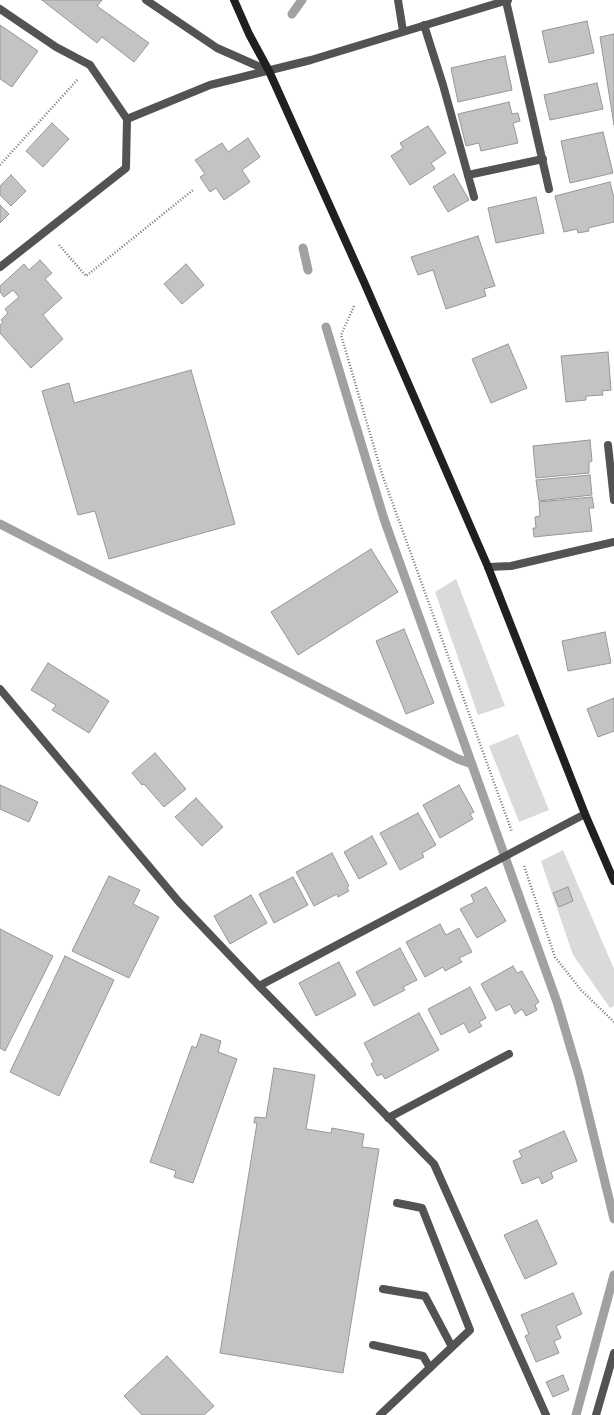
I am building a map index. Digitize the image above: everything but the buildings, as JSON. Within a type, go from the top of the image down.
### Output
[{"type":"street","points":[[146,0],[217,48],[269,70]]},
{"type":"street","points":[[234,0],[249,34],[269,70],[364,282],[488,567],[585,814],[614,881]]},
{"type":"street","points":[[398,0],[403,31]]},
{"type":"street","points":[[127,119],[210,85],[311,60],[507,0],[544,159],[549,189]]},
{"type":"street","points":[[0,9],[56,47],[90,65],[127,119],[126,168],[0,267]]},
{"type":"street","points":[[424,25],[444,85],[474,197]]},
{"type":"street","points":[[468,175],[544,159]]},
{"type":"street","points":[[608,445],[614,500]]},
{"type":"street","points":[[488,567],[511,566],[614,542]]},
{"type":"street","points":[[0,689],[179,902],[259,986],[434,1164],[546,1415]]},
{"type":"street","points":[[259,986],[585,814]]},
{"type":"street","points":[[388,1118],[509,1054]]},
{"type":"street","points":[[380,1415],[470,1330],[422,1208],[397,1203]]},
{"type":"street","points":[[383,1289],[425,1296],[452,1347]]},
{"type":"street","points":[[372,1345],[423,1356],[430,1368]]},
{"type":"street","points":[[596,1415],[614,1353]]},
{"type":"path","points":[[0,165],[90,65]]},
{"type":"path","points":[[47,231],[86,276],[193,190]]},
{"type":"path","points":[[364,282],[341,335],[385,480],[515,850],[555,957],[581,990],[614,1022]]},
{"type":"shaded area","points":[[456,579],[505,706],[478,715],[435,592]]},
{"type":"shaded area","points":[[518,734],[549,810],[519,822],[489,746]]},
{"type":"shaded area","points":[[563,850],[614,969],[614,1006],[610,1008],[573,955],[541,861]]},
{"type":"waterway","points":[[292,14],[302,0]]},
{"type":"waterway","points":[[303,248],[308,270]]},
{"type":"waterway","points":[[326,327],[384,519],[557,1002],[579,1076],[614,1219]]},
{"type":"waterway","points":[[0,524],[458,759],[472,764]]},
{"type":"waterway","points":[[576,1415],[614,1275]]}]
